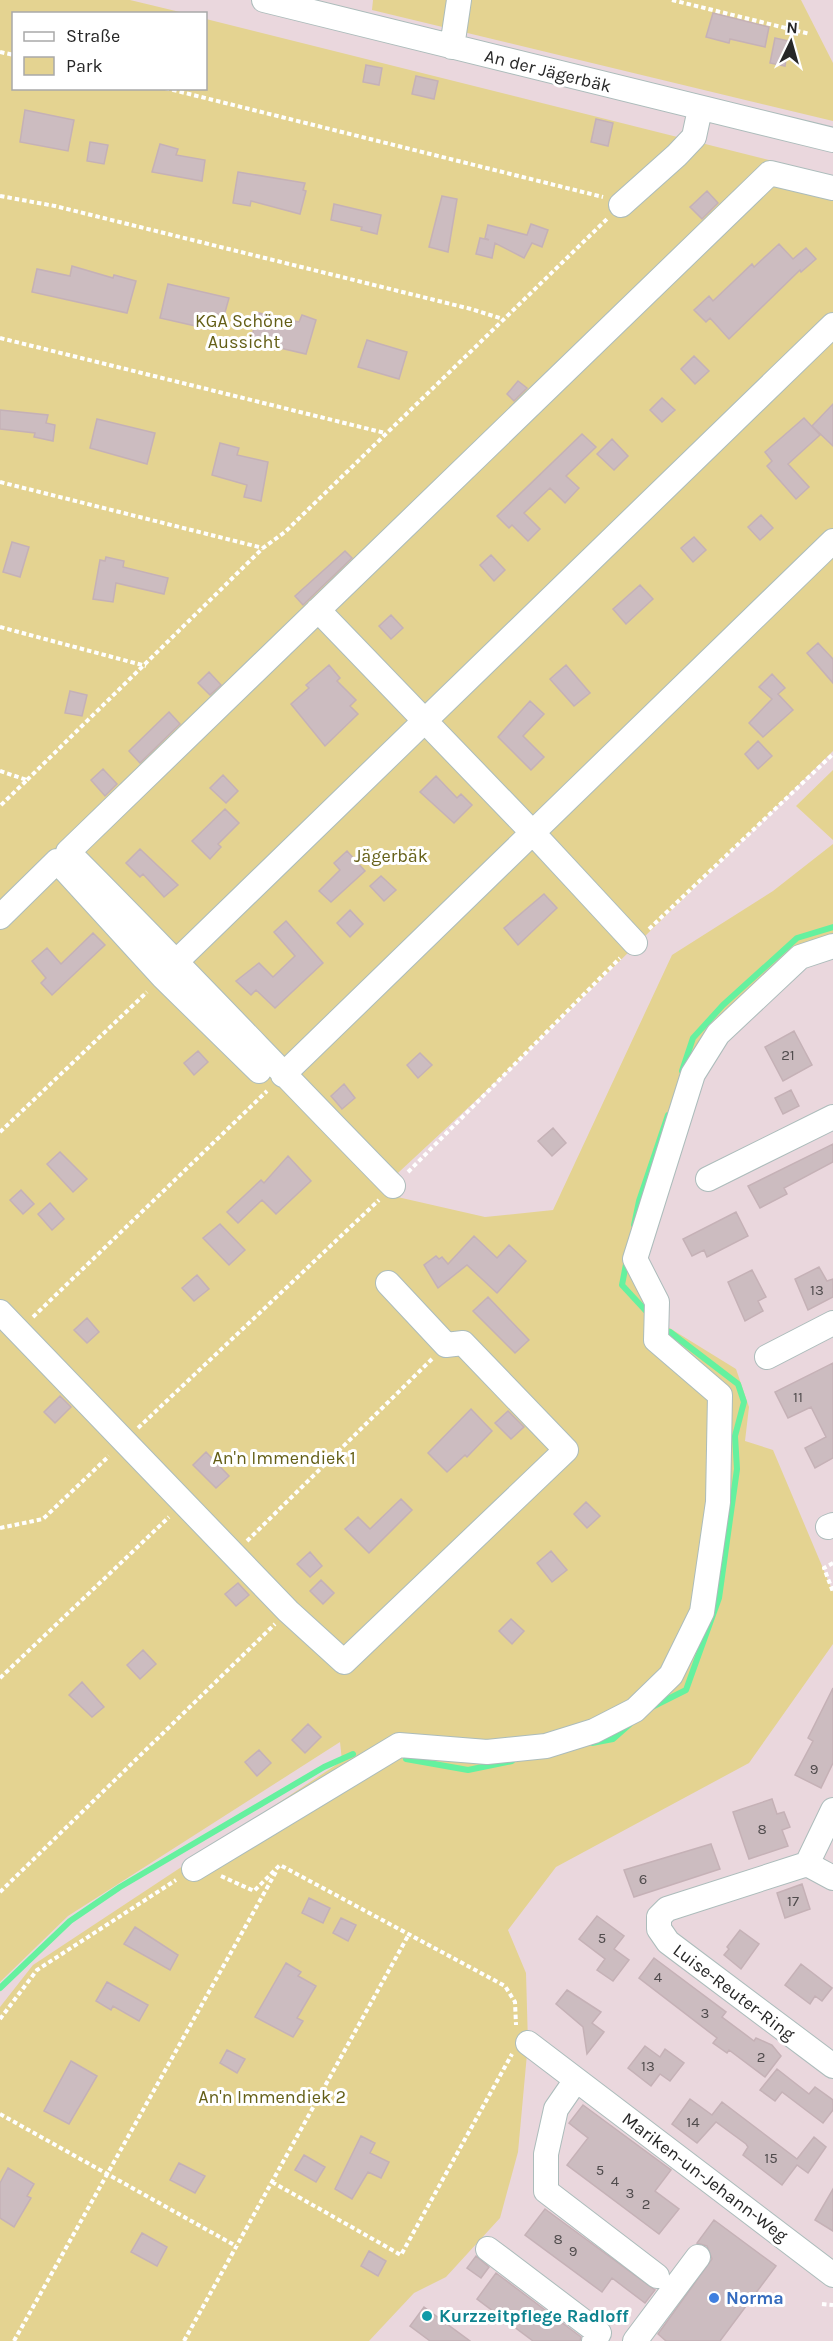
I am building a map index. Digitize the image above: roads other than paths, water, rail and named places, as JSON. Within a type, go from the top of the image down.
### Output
[{"type":"street","name":"An der Jägerbäk","points":[[264,0],[312,6],[452,47],[700,110],[833,140]]},
{"type":"street","points":[[452,47],[459,0]]},
{"type":"street","points":[[621,205],[694,137],[700,110]]},
{"type":"street","points":[[170,969],[68,852],[770,173],[833,188]]},
{"type":"street","points":[[170,969],[833,325]]},
{"type":"street","points":[[278,1080],[833,541]]},
{"type":"street","points":[[318,610],[532,832],[635,943]]},
{"type":"street","points":[[0,917],[57,861],[170,969],[388,1191]]},
{"type":"street","points":[[194,1869],[399,1745],[487,1752],[546,1746],[594,1731],[635,1710],[672,1675],[702,1612],[718,1502],[720,1395],[656,1340],[657,1302],[635,1259],[693,1074],[718,1034],[800,957],[833,946]]},
{"type":"street","points":[[708,1179],[833,1117]]},
{"type":"street","points":[[0,1312],[288,1611],[344,1662],[566,1450],[463,1343],[446,1345],[388,1283]]},
{"type":"street","points":[[767,1358],[833,1323]]},
{"type":"street","points":[[833,1810],[807,1864],[833,1878]]},
{"type":"street","name":"Luise-Reuter-Ring","points":[[807,1864],[668,1909],[659,1917],[659,1929],[668,1942],[833,2066]]},
{"type":"street","name":"Mariken-un-Jehann-Weg","points":[[522,2042],[576,2080],[833,2275]]},
{"type":"street","points":[[576,2080],[556,2109],[546,2154],[546,2191],[657,2276]]},
{"type":"street","points":[[488,2249],[599,2333],[594,2341]]},
{"type":"street","points":[[634,2341],[698,2257]]},
{"type":"waterway","points":[[682,1071],[693,1038],[723,1005],[797,938],[833,927]]},
{"type":"waterway","points":[[634,1225],[639,1201],[668,1115]]},
{"type":"waterway","points":[[627,1259],[622,1285],[646,1311]]},
{"type":"waterway","points":[[652,1707],[686,1690],[719,1598],[737,1469],[735,1436],[744,1402],[738,1384],[670,1332]]},
{"type":"waterway","points":[[592,1743],[613,1739],[630,1724]]},
{"type":"waterway","points":[[0,1988],[70,1921],[120,1887],[324,1767],[353,1754]]},
{"type":"waterway","points":[[406,1759],[468,1770],[512,1761]]},
{"type":"place","name":"Norma","points":[[714,2298]]},
{"type":"place","name":"Kurzzeitpflege Radloff","points":[[427,2316]]},
{"type":"park label","name":"KGA Schöne Aussicht","points":[[244,331]]},
{"type":"park label","name":"Jägerbäk","points":[[391,856]]},
{"type":"park label","name":"An'n Immendiek 1","points":[[284,1458]]},
{"type":"park label","name":"An'n Immendiek 2","points":[[272,2097]]}]
